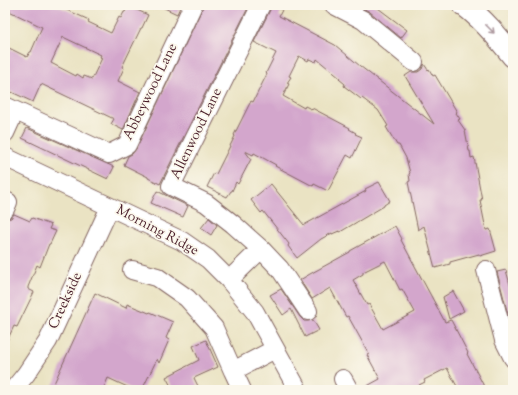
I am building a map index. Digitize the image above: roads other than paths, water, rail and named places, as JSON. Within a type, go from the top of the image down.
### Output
[{"type":"highway","points":[[464,5],[494,33],[513,56]]},
{"type":"street","name":"Abbeywood Lane","points":[[10,108],[109,154],[127,145],[193,5]]},
{"type":"street","name":"Allenwood Lane","points":[[261,5],[171,186],[206,203],[261,248],[280,269],[308,311]]},
{"type":"street","points":[[334,5],[363,20],[414,62]]},
{"type":"street","points":[[5,132],[10,108]]},
{"type":"street","name":"Morning Ridge","points":[[5,156],[182,241],[208,259],[229,280],[255,312],[298,390]]},
{"type":"street","name":"Creekside","points":[[13,390],[26,374],[48,341],[110,207]]},
{"type":"street","points":[[229,280],[261,248]]},
{"type":"street","points":[[132,270],[157,277],[186,298],[214,328],[242,390]]},
{"type":"street","points":[[486,270],[504,340],[513,358]]},
{"type":"street","points":[[233,371],[275,348]]}]
